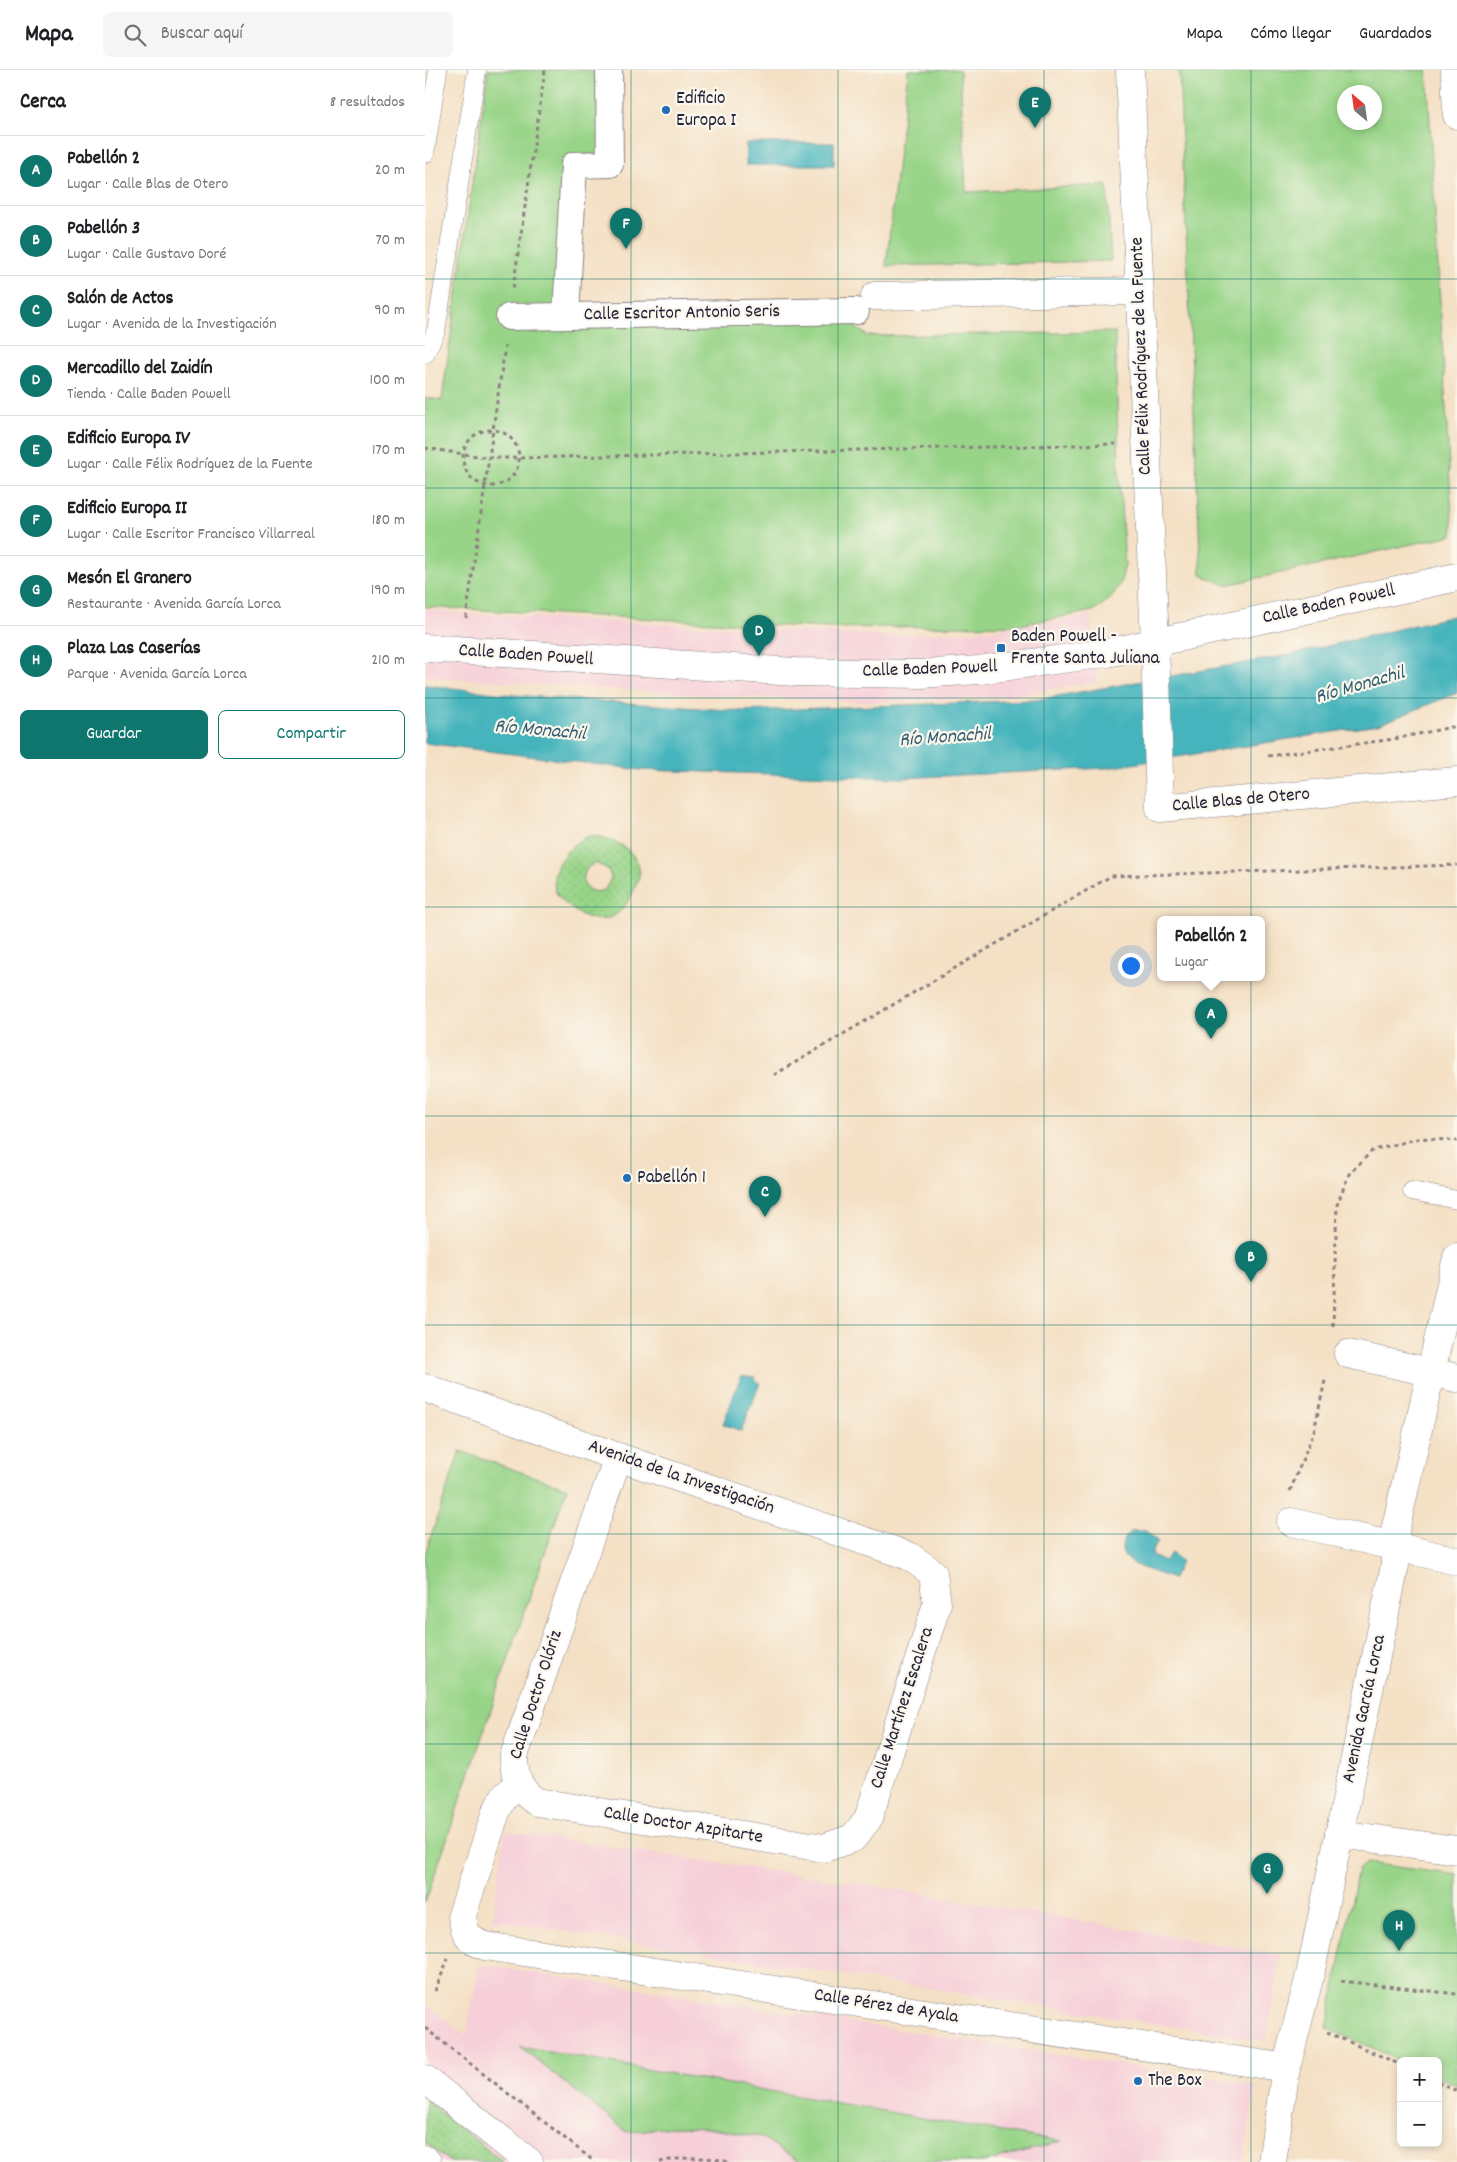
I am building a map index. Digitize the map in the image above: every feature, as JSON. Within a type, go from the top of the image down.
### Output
[{"type":"street","points":[[566,316],[574,166],[610,164],[609,70]]},
{"type":"street","name":"Calle Félix Rodríguez de la Fuente","points":[[1130,70],[1155,642]]},
{"type":"street","points":[[1455,70],[1457,115]]},
{"type":"street","name":"Calle Escritor Antonio Seris","points":[[509,317],[1139,291]]},
{"type":"street","name":"Calle Baden Powell","points":[[425,648],[796,672],[920,674],[979,670],[1072,659],[1457,578]]},
{"type":"street","name":"Calle Blas de Otero","points":[[1155,642],[1161,808],[1457,781]]},
{"type":"street","name":"Avenida García Lorca","points":[[1273,2162],[1286,2068],[1310,1975],[1395,1565],[1395,1531],[1457,1257]]},
{"type":"street","points":[[1340,1352],[1457,1378]]},
{"type":"street","name":"Avenida de la Investigación","points":[[425,1388],[618,1457],[909,1556],[933,1573]]},
{"type":"street","name":"Calle Doctor Olóriz","points":[[485,1946],[471,1941],[463,1930],[462,1915],[496,1812],[504,1797],[519,1785],[514,1772],[514,1756],[618,1457]]},
{"type":"street","points":[[1289,1509],[1395,1547],[1457,1561]]},
{"type":"street","name":"Calle Martínez Escalera","points":[[853,1838],[868,1819],[937,1604],[933,1573]]},
{"type":"street","name":"Calle Doctor Azpitarte","points":[[519,1785],[525,1795],[537,1802],[776,1841],[824,1848],[853,1838]]},
{"type":"street","points":[[1339,1834],[1457,1850]]},
{"type":"street","name":"Calle Pérez de Ayala","points":[[485,1946],[1286,2068]]},
{"type":"street","points":[[425,2079],[529,2162]]},
{"type":"lane","points":[[425,154],[438,70]]},
{"type":"lane","points":[[425,354],[436,331],[477,70]]},
{"type":"lane","points":[[1412,1191],[1457,1200]]},
{"type":"path","points":[[466,618],[545,70]]},
{"type":"path","points":[[494,429],[509,436],[515,442],[519,458],[518,466],[509,480],[494,486],[486,486],[477,483],[465,471],[462,454],[470,438],[477,433],[494,429]]},
{"type":"path","points":[[425,448],[490,458],[519,458],[1123,444]]},
{"type":"path","points":[[1268,756],[1394,739],[1457,726]]},
{"type":"path","points":[[774,1076],[1111,876],[1457,865]]},
{"type":"path","points":[[1289,1509],[1340,1352],[1337,1205],[1349,1174],[1373,1150],[1421,1138],[1457,1140]]},
{"type":"path","points":[[435,1991],[445,1965]]},
{"type":"path","points":[[1340,1980],[1457,1994]]},
{"type":"path","points":[[425,2028],[595,2162]]},
{"type":"path","points":[[1320,2029],[1397,2063]]},
{"type":"path","points":[[1442,2084],[1457,2091]]},
{"type":"path","points":[[660,2162],[672,2159],[721,2160],[729,2162]]},
{"type":"shaded area","points":[[425,609],[455,613],[884,636],[981,631],[1090,616],[1096,682],[1003,697],[866,702],[723,696],[445,678],[425,675]]},
{"type":"shaded area","points":[[505,1831],[893,1889],[1281,1955],[1266,2041],[492,1920]]},
{"type":"shaded area","points":[[479,1964],[1256,2086],[1243,2162],[425,2162],[425,2003],[466,2036]]},
{"type":"green space","points":[[488,70],[601,70],[601,153],[563,159],[559,321],[851,318],[856,328],[868,336],[1115,332],[1119,475],[1125,565],[1120,584],[1109,600],[1093,611],[1019,625],[827,628],[425,607],[425,398],[442,400]]},
{"type":"green space","points":[[908,70],[960,70],[966,192],[1107,185],[1111,261],[886,266]]},
{"type":"green space","points":[[1179,70],[1427,70],[1453,535],[1226,585],[1201,575]]},
{"type":"green space","points":[[589,836],[598,836],[616,842],[625,848],[638,862],[640,871],[634,890],[624,907],[610,918],[601,920],[591,919],[564,903],[557,894],[554,876],[561,859],[581,840]],"holes":[[[595,863],[608,869],[611,878],[605,890],[596,892],[587,889],[582,880],[587,868]]]},
{"type":"green space","points":[[460,1451],[567,1488],[425,1903],[425,1554]]},
{"type":"green space","points":[[1367,1863],[1457,1875],[1457,2085],[1442,2079],[1442,2057],[1397,2057],[1397,2059],[1327,2028],[1358,1869]]},
{"type":"green space","points":[[520,2047],[1062,2141],[985,2162],[801,2162],[761,2137],[713,2128],[671,2127],[627,2132]]},
{"type":"green space","points":[[425,2100],[503,2162],[450,2162],[425,2142]]},
{"type":"water","points":[[746,143],[834,143],[834,165],[746,165]]},
{"type":"water","name":"Río Monachil","points":[[1457,615],[1457,693],[1378,725],[1107,768],[902,778],[641,770],[425,743],[425,685],[513,695],[742,711],[1035,700],[1290,655]]},
{"type":"water","points":[[741,1376],[755,1377],[756,1382],[760,1383],[741,1431],[723,1424]]},
{"type":"water","points":[[1133,1531],[1146,1531],[1158,1542],[1152,1550],[1152,1556],[1164,1561],[1171,1553],[1181,1561],[1173,1579],[1138,1566],[1125,1557],[1122,1545],[1126,1537]]},
{"type":"place","name":"Edificio Europa I","points":[[666,110]]},
{"type":"place","name":"Edificio Europa IV","points":[[1035,128]]},
{"type":"place","name":"Edificio Europa II","points":[[626,249]]},
{"type":"place","name":"Baden Powell - Frente Santa Juliana","points":[[1001,648]]},
{"type":"place","name":"Mercadillo del Zaidín","points":[[759,656]]},
{"type":"place","name":"Pabellón 2","points":[[1211,1039]]},
{"type":"place","name":"Pabellón 1","points":[[627,1178]]},
{"type":"place","name":"Salón de Actos","points":[[765,1217]]},
{"type":"place","name":"Pabellón 3","points":[[1251,1282]]},
{"type":"place","name":"Mesón El Granero","points":[[1267,1894]]},
{"type":"place","name":"Plaza Las Caserías","points":[[1399,1951]]},
{"type":"place","name":"The Box","points":[[1138,2081]]}]
